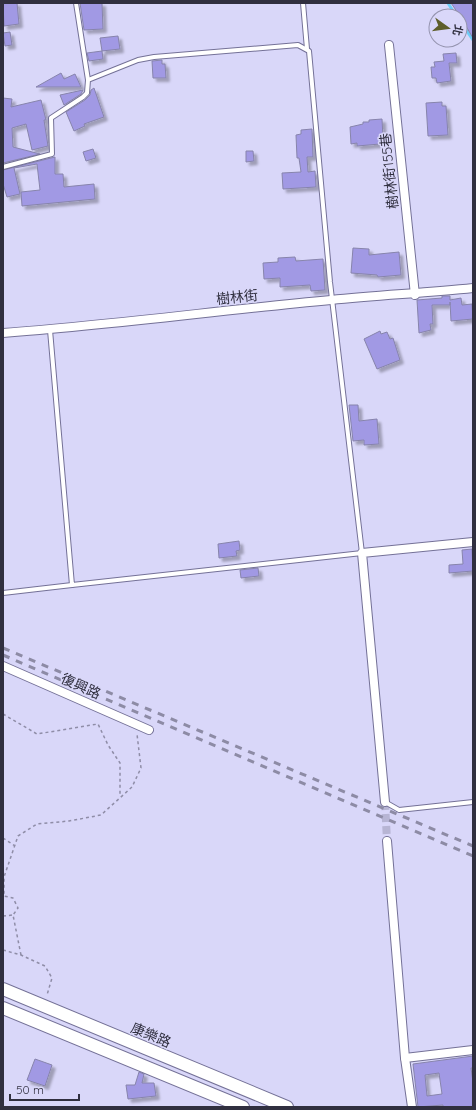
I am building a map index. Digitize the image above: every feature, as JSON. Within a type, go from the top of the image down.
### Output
[{"type":"main road","name":"康樂路","points":[[3,988],[287,1107]]},
{"type":"main road","points":[[3,1008],[243,1107]]},
{"type":"main road","points":[[154,1071],[160,1055]]},
{"type":"street","name":"樹林街155巷","points":[[389,45],[414,294]]},
{"type":"street","name":"樹林街","points":[[3,333],[50,330],[332,299],[414,294],[473,288]]},
{"type":"street","points":[[385,802],[362,553],[473,542]]},
{"type":"street","name":"復興路","points":[[3,666],[149,730]]},
{"type":"street","points":[[387,841],[405,1058],[412,1107]]},
{"type":"street","points":[[405,1058],[473,1050]]},
{"type":"lane","points":[[3,168],[52,154],[51,118],[87,93],[88,80],[76,3]]},
{"type":"lane","points":[[3,593],[362,553],[332,299],[309,51],[307,49],[303,3]]},
{"type":"lane","points":[[88,80],[138,60],[154,57],[298,45],[307,49]]},
{"type":"lane","points":[[50,330],[72,585]]},
{"type":"lane","points":[[385,802],[400,810],[473,802]]},
{"type":"path","points":[[3,714],[37,734],[98,724],[108,745],[120,763],[120,796]]},
{"type":"path","points":[[21,955],[13,915],[18,908],[13,898],[3,897],[4,877],[18,836],[37,824],[69,821],[101,815],[120,796],[132,787],[141,768],[136,724]]},
{"type":"path","points":[[3,838],[15,846]]},
{"type":"path","points":[[3,916],[13,915]]},
{"type":"path","points":[[3,950],[21,955],[45,966],[52,978],[44,1004]]},
{"type":"building","points":[[3,3],[17,3],[19,24],[4,26]]},
{"type":"building","points":[[80,3],[102,3],[103,29],[84,30]]},
{"type":"building","points":[[451,3],[473,3],[473,38],[468,30],[468,8],[454,8]]},
{"type":"building","points":[[10,32],[12,45],[5,46],[3,33]]},
{"type":"building","points":[[118,36],[120,49],[102,51],[100,38]]},
{"type":"building","points":[[102,51],[103,59],[89,61],[87,53]]},
{"type":"building","points":[[456,53],[457,63],[449,63],[451,81],[437,83],[436,78],[432,78],[431,67],[435,67],[434,62],[444,61],[443,54]]},
{"type":"building","points":[[162,60],[162,64],[165,64],[166,78],[153,78],[152,61]]},
{"type":"building","points":[[61,73],[64,79],[75,74],[81,87],[36,87]]},
{"type":"building","points":[[94,88],[104,117],[84,124],[85,126],[74,131],[66,112],[85,100]]},
{"type":"building","points":[[83,90],[81,94],[64,105],[60,95]]},
{"type":"building","points":[[3,98],[12,99],[11,107],[41,100],[46,120],[44,120],[48,146],[32,150],[26,124],[12,128],[13,147],[40,154],[3,163]]},
{"type":"building","points":[[442,102],[442,106],[446,106],[448,135],[428,136],[426,103]]},
{"type":"building","points":[[382,119],[383,138],[380,138],[380,144],[357,146],[357,143],[351,144],[350,127],[363,124],[363,122],[369,122],[369,120]]},
{"type":"building","points":[[312,129],[313,157],[307,157],[308,172],[315,171],[316,187],[283,189],[282,173],[301,172],[299,158],[297,158],[296,135],[301,134],[301,130]]},
{"type":"building","points":[[93,149],[96,158],[86,161],[83,152]]},
{"type":"building","points":[[246,151],[253,151],[254,161],[246,162]]},
{"type":"building","points":[[55,157],[55,174],[63,174],[64,187],[94,184],[95,199],[22,206],[21,192],[40,190],[37,164],[14,168],[20,194],[7,197],[3,184],[3,170]]},
{"type":"building","points":[[353,248],[369,249],[369,255],[399,252],[401,275],[378,277],[377,275],[351,273]]},
{"type":"building","points":[[295,257],[296,261],[323,259],[325,290],[311,291],[310,285],[280,287],[280,278],[264,279],[263,263],[278,262],[278,258]]},
{"type":"building","points":[[442,296],[450,296],[450,300],[461,298],[462,305],[472,304],[473,319],[451,321],[450,302],[450,305],[432,305],[433,324],[430,324],[431,330],[419,333],[417,300],[442,298]]},
{"type":"building","points":[[380,331],[381,334],[387,332],[390,339],[393,338],[400,360],[377,369],[364,339]]},
{"type":"building","points":[[349,405],[358,405],[359,421],[377,419],[379,444],[364,445],[364,440],[353,441]]},
{"type":"building","points":[[239,541],[240,550],[236,551],[237,556],[219,558],[218,544]]},
{"type":"building","points":[[472,549],[473,571],[449,573],[449,565],[463,564],[462,550]]},
{"type":"building","points":[[258,568],[259,576],[241,578],[240,570]]},
{"type":"building","points":[[473,1056],[473,1068],[471,1068],[473,1082],[473,1107],[443,1107],[443,1105],[418,1107],[413,1064]],"holes":[[[439,1073],[442,1094],[427,1096],[425,1075]]]},
{"type":"building","points":[[35,1059],[52,1065],[45,1086],[27,1080]]},
{"type":"building","points":[[139,1072],[144,1074],[142,1083],[154,1083],[156,1096],[128,1099],[126,1085],[135,1085]]},
{"type":"waterway","points":[[448,3],[451,8]]},
{"type":"waterway","points":[[468,33],[473,40]]},
{"type":"tunnel","points":[[385,802],[387,841]]},
{"type":"railway","points":[[3,648],[473,846]]},
{"type":"railway","points":[[3,655],[473,856]]}]
